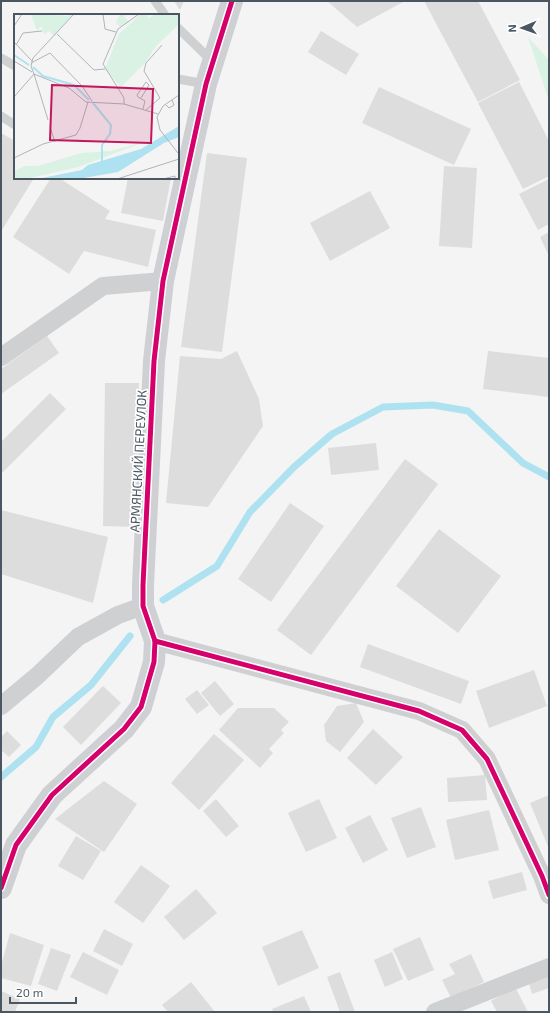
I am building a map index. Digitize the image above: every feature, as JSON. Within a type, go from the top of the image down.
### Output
[{"type":"street","name":"АРМЯНСКИЙ ПЕРЕУЛОК","points":[[155,652],[143,606],[143,585],[154,361],[163,281],[206,84],[232,1]]},
{"type":"street","points":[[1,357],[103,286],[163,281]]},
{"type":"street","points":[[1,706],[37,676],[78,638],[118,615],[143,606]]},
{"type":"street","points":[[1,888],[16,845],[52,795],[124,729],[141,707],[155,652],[419,711],[462,730],[487,759],[542,876],[549,895]]},
{"type":"street","points":[[435,1012],[549,967]]},
{"type":"lane","points":[[155,1],[164,14]]},
{"type":"lane","points":[[179,29],[212,62]]},
{"type":"lane","points":[[1,58],[14,65]]},
{"type":"lane","points":[[179,79],[206,84]]},
{"type":"lane","points":[[1,116],[14,124]]},
{"type":"green space","points":[[528,37],[549,60],[549,101]]},
{"type":"building","points":[[174,1],[184,1],[180,10]]},
{"type":"building","points":[[327,1],[405,1],[357,27]]},
{"type":"building","points":[[424,1],[478,1],[520,80],[478,102]]},
{"type":"building","points":[[321,31],[359,54],[346,75],[308,52]]},
{"type":"building","points":[[519,82],[549,141],[549,176],[523,189],[478,103]]},
{"type":"building","points":[[379,87],[471,129],[454,165],[362,123]]},
{"type":"building","points":[[1,133],[14,140],[14,179],[33,179],[2,230]]},
{"type":"building","points":[[207,153],[247,158],[222,352],[181,347]]},
{"type":"building","points":[[444,166],[477,168],[472,248],[439,246]]},
{"type":"building","points":[[50,179],[61,179],[110,211],[105,219],[156,230],[148,267],[84,251],[69,274],[13,237]]},
{"type":"building","points":[[128,179],[171,179],[163,221],[121,213]]},
{"type":"building","points":[[549,179],[549,224],[538,230],[519,194]]},
{"type":"building","points":[[370,191],[390,228],[330,261],[310,223]]},
{"type":"building","points":[[549,232],[549,256],[540,237]]},
{"type":"building","points":[[47,336],[59,353],[1,394],[1,369]]},
{"type":"building","points":[[237,351],[259,399],[263,426],[208,507],[166,503],[180,356],[221,359]]},
{"type":"building","points":[[488,351],[549,358],[549,397],[483,389]]},
{"type":"building","points":[[105,383],[139,383],[136,527],[103,526]]},
{"type":"building","points":[[50,393],[66,409],[1,474],[1,442]]},
{"type":"building","points":[[376,443],[379,470],[331,475],[328,448]]},
{"type":"building","points":[[405,459],[438,484],[311,655],[277,630]]},
{"type":"building","points":[[290,503],[324,526],[271,602],[238,579]]},
{"type":"building","points":[[1,510],[108,537],[93,603],[1,574]]},
{"type":"building","points":[[439,529],[501,576],[458,633],[396,586]]},
{"type":"building","points":[[368,644],[469,681],[461,704],[360,667]]},
{"type":"building","points":[[534,670],[547,706],[489,728],[476,691]]},
{"type":"building","points":[[215,681],[234,704],[220,716],[201,693]]},
{"type":"building","points":[[103,686],[121,703],[81,745],[63,727]]},
{"type":"building","points":[[197,690],[209,705],[197,714],[185,699]]},
{"type":"building","points":[[356,703],[364,722],[340,752],[326,741],[324,725],[337,706]]},
{"type":"building","points":[[238,708],[274,708],[289,722],[281,730],[284,733],[269,749],[273,753],[260,768],[219,730]]},
{"type":"building","points":[[373,729],[403,757],[376,785],[347,758]]},
{"type":"building","points":[[7,731],[21,745],[9,757],[1,750],[1,737]]},
{"type":"building","points":[[214,734],[244,760],[199,810],[171,783]]},
{"type":"building","points":[[485,775],[487,800],[448,802],[447,778]]},
{"type":"building","points":[[104,781],[137,804],[104,852],[55,819]]},
{"type":"building","points":[[549,795],[549,849],[530,803]]},
{"type":"building","points":[[216,799],[239,826],[226,837],[203,811]]},
{"type":"building","points":[[319,799],[337,838],[306,852],[288,813]]},
{"type":"building","points":[[421,807],[436,847],[407,858],[391,818]]},
{"type":"building","points":[[489,810],[499,850],[455,860],[446,820]]},
{"type":"building","points":[[370,815],[388,850],[363,863],[345,828]]},
{"type":"building","points":[[76,836],[101,851],[83,880],[58,866]]},
{"type":"building","points":[[141,865],[170,886],[143,923],[114,902]]},
{"type":"building","points":[[522,872],[527,890],[493,899],[488,881]]},
{"type":"building","points":[[196,889],[217,913],[184,940],[164,917]]},
{"type":"building","points":[[104,929],[133,944],[122,966],[93,951]]},
{"type":"building","points":[[302,930],[319,968],[278,986],[262,947]]},
{"type":"building","points":[[10,933],[44,945],[31,986],[1,978],[1,966]]},
{"type":"building","points":[[420,937],[434,970],[408,981],[393,949]]},
{"type":"building","points":[[51,948],[71,955],[57,991],[38,984]]},
{"type":"building","points":[[83,952],[119,970],[107,995],[70,977]]},
{"type":"building","points":[[392,952],[403,979],[385,987],[374,960]]},
{"type":"building","points":[[471,954],[484,982],[451,998],[442,980],[455,974],[449,964]]},
{"type":"building","points":[[340,972],[355,1012],[340,1012],[327,977]]},
{"type":"building","points":[[549,973],[549,988],[532,994],[528,980]]},
{"type":"building","points":[[191,982],[215,1012],[168,1012],[162,1005]]},
{"type":"building","points":[[515,987],[528,1012],[497,1012],[491,1001]]},
{"type":"building","points":[[1,991],[20,999],[15,1012],[1,1012]]},
{"type":"building","points":[[304,996],[311,1012],[273,1012],[272,1009]]},
{"type":"waterway","points":[[163,600],[217,566],[250,512],[294,467],[332,434],[383,407],[433,405],[468,411],[523,463],[549,477]]},
{"type":"waterway","points":[[1,777],[36,747],[53,717],[91,685],[130,636]]},
{"type":"cycle path","points":[[1,888],[16,845],[52,795],[124,729],[141,707],[154,662],[155,641],[143,606],[143,585],[154,361],[163,281],[206,84],[232,1]]},
{"type":"cycle path","points":[[155,641],[419,711],[462,730],[487,759],[542,876],[549,895]]}]
